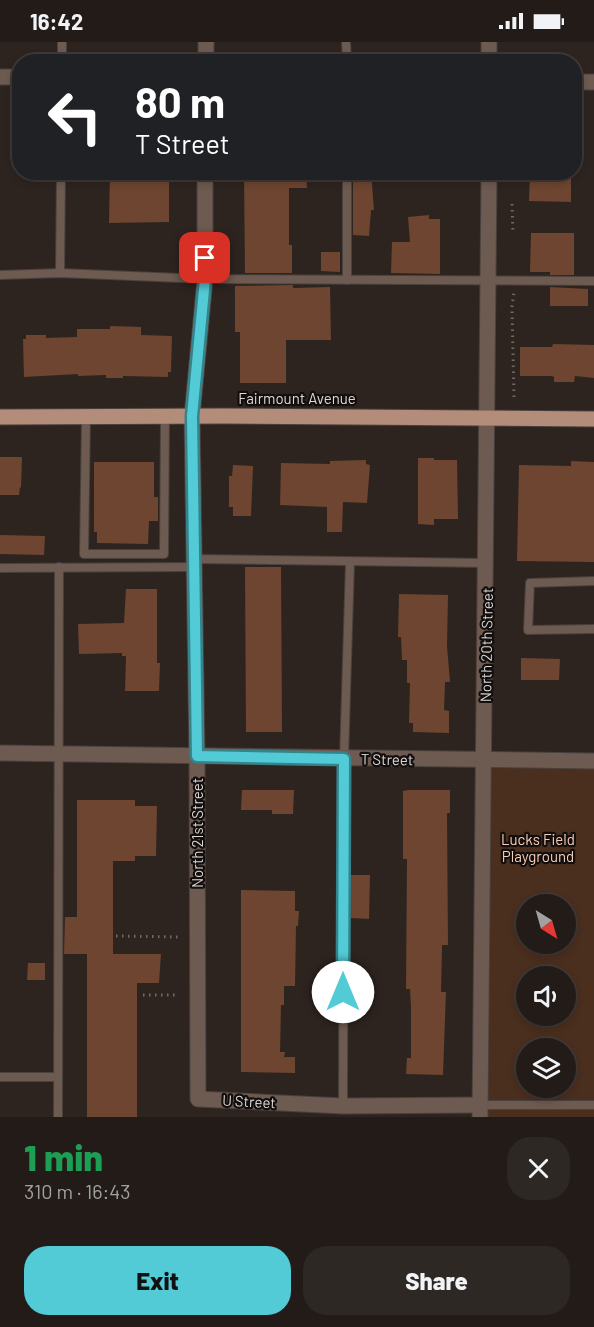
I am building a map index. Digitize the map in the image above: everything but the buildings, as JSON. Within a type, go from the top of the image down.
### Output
[{"type":"main road","name":"Fairmount Avenue","points":[[0,417],[594,419]]},
{"type":"street","name":"North 21st Street","points":[[198,1099],[197,756],[192,416],[205,279],[205,180]]},
{"type":"street","name":"North 20th Street","points":[[480,1111],[489,180]]},
{"type":"street","name":"T Street","points":[[0,753],[594,761]]},
{"type":"street","name":"U Street","points":[[198,1099],[480,1111]]},
{"type":"lane","points":[[60,180],[60,273]]},
{"type":"lane","points":[[347,180],[347,280]]},
{"type":"lane","points":[[0,275],[60,273],[205,279],[594,281]]},
{"type":"lane","points":[[86,416],[84,554],[164,554],[165,416]]},
{"type":"lane","points":[[343,1106],[344,759],[350,562]]},
{"type":"lane","points":[[0,568],[194,563],[486,563]]},
{"type":"lane","points":[[58,1117],[59,567]]},
{"type":"lane","points":[[594,581],[530,583],[528,630],[594,629]]},
{"type":"lane","points":[[0,1077],[58,1077]]},
{"type":"lane","points":[[480,1111],[594,1105]]},
{"type":"path","points":[[512,204],[513,234]]},
{"type":"path","points":[[514,287],[512,307],[514,397]]},
{"type":"path","points":[[116,936],[178,937]]},
{"type":"path","points":[[143,995],[178,995]]},
{"type":"green space","name":"Lucks Field Playground","points":[[484,759],[594,760],[594,1117],[480,1117]]},
{"type":"route","points":[[205,258],[192,416],[197,756],[344,759],[343,992]]}]
